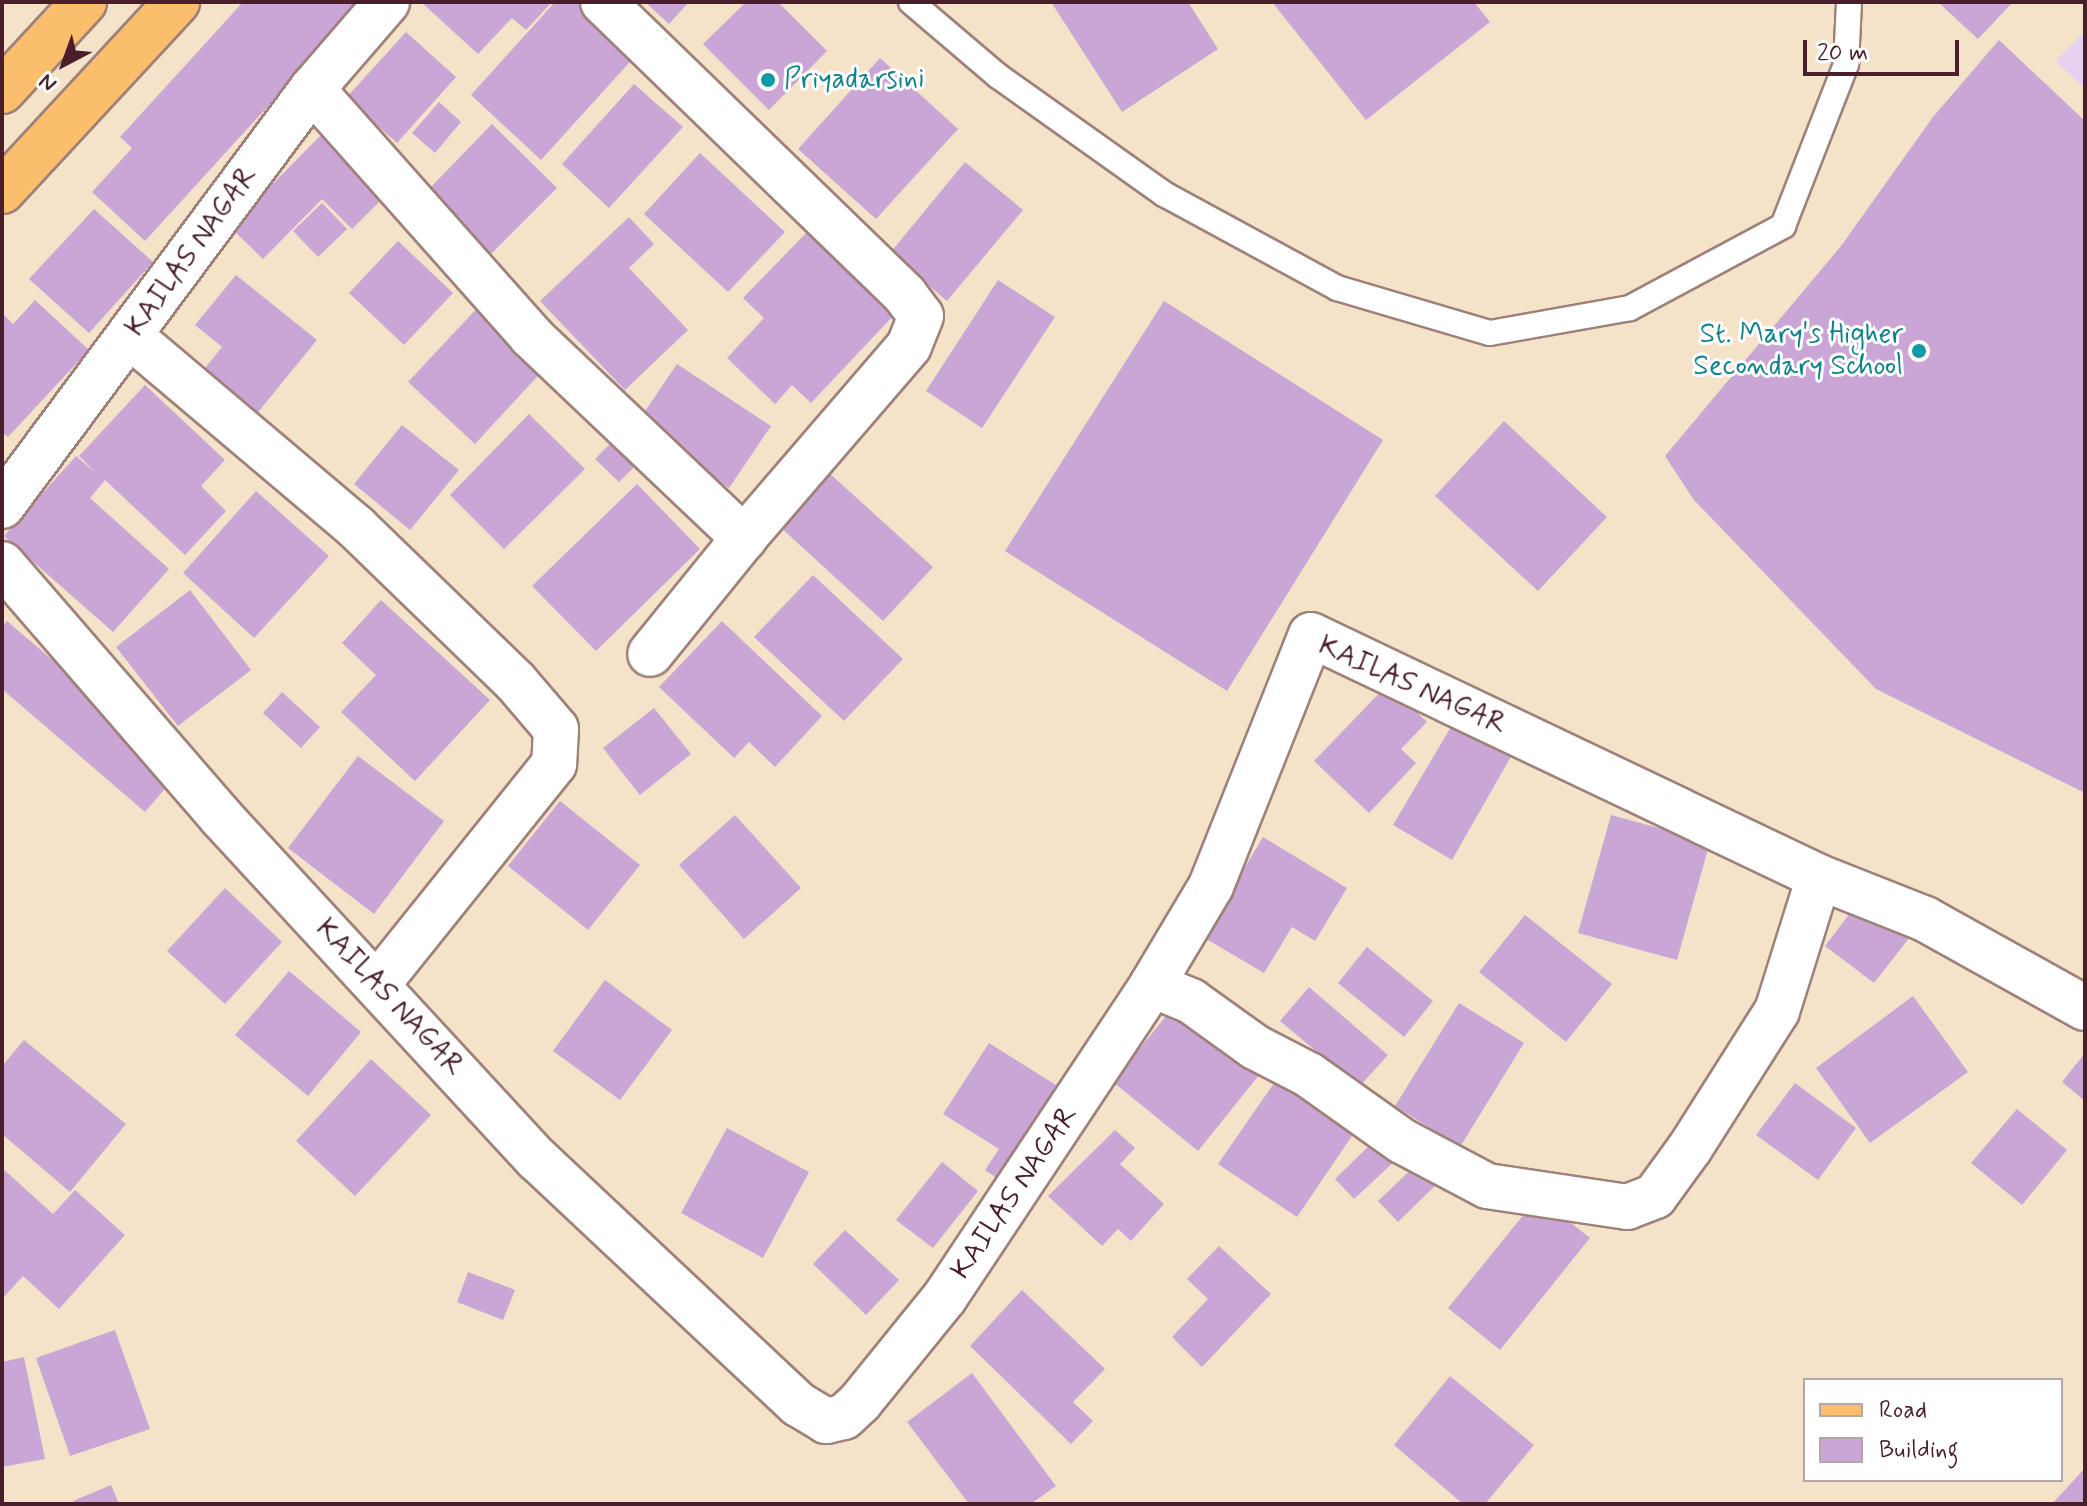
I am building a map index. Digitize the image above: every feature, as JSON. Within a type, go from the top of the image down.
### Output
[{"type":"main road","points":[[2,91],[84,2]]},
{"type":"main road","points":[[2,191],[177,2]]},
{"type":"street","name":"KAILAS NAGAR","points":[[2,506],[312,89],[387,2]]},
{"type":"street","points":[[603,2],[905,295],[921,316],[909,346],[744,538],[650,654]]},
{"type":"street","points":[[312,89],[531,336],[744,538]]},
{"type":"street","points":[[130,336],[196,395],[356,527],[515,681],[556,729],[554,764],[377,985]]},
{"type":"street","name":"KAILAS NAGAR","points":[[2,564],[221,817],[537,1159],[798,1404],[826,1421],[844,1417],[860,1402],[945,1297],[1152,985],[1211,886],[1311,635],[1819,877],[1925,919],[2085,1008]]},
{"type":"street","points":[[1152,985],[1191,1001],[1255,1047],[1309,1075],[1402,1141],[1487,1186],[1627,1207],[1655,1196],[1777,1011],[1819,877]]},
{"type":"lane","points":[[911,2],[998,76],[1164,194],[1337,288],[1490,333],[1630,308],[1783,226],[1846,64],[1849,2]]},
{"type":"shaded area","points":[[2085,31],[2085,89],[2056,61]]},
{"type":"building","points":[[243,2],[363,2],[145,241],[92,192],[132,148],[120,137]]},
{"type":"building","points":[[421,2],[552,2],[526,30],[512,18],[478,54]]},
{"type":"building","points":[[555,2],[581,2],[638,53],[541,160],[471,95]]},
{"type":"building","points":[[645,2],[689,2],[669,24]]},
{"type":"building","name":"Priyadarsini","points":[[746,2],[778,2],[827,51],[769,110],[703,44]]},
{"type":"building","points":[[1051,2],[1188,2],[1218,49],[1122,112]]},
{"type":"building","points":[[1272,2],[1474,2],[1490,22],[1366,120]]},
{"type":"building","points":[[1938,2],[2013,2],[1978,39]]},
{"type":"building","points":[[406,32],[456,77],[397,143],[346,98]]},
{"type":"building","name":"St. Mary's Higher Secondary School","points":[[1999,40],[2085,121],[2085,793],[1876,689],[1694,500],[1665,456],[1841,246],[1933,117]]},
{"type":"building","points":[[880,58],[958,129],[876,219],[798,149]]},
{"type":"building","points":[[634,84],[683,127],[609,208],[562,164]]},
{"type":"building","points":[[439,102],[461,122],[435,153],[412,133]]},
{"type":"building","points":[[492,124],[557,188],[491,254],[427,191]]},
{"type":"building","points":[[326,130],[389,192],[352,229],[322,199],[263,259],[230,227]]},
{"type":"building","points":[[700,153],[785,232],[728,292],[644,214]]},
{"type":"building","points":[[965,162],[1023,210],[947,301],[890,253]]},
{"type":"building","points":[[322,203],[347,229],[318,257],[293,231]]},
{"type":"building","points":[[94,209],[153,262],[89,333],[29,279]]},
{"type":"building","points":[[629,217],[654,244],[629,268],[688,330],[625,390],[540,301]]},
{"type":"building","points":[[807,232],[894,315],[811,403],[792,385],[775,404],[727,358],[764,318],[743,298]]},
{"type":"building","points":[[398,241],[453,293],[404,345],[349,293]]},
{"type":"building","points":[[236,275],[317,340],[254,417],[201,373],[222,347],[195,325]]},
{"type":"building","points":[[998,280],[1055,317],[982,428],[926,391]]},
{"type":"building","points":[[35,300],[89,350],[8,437],[2,432],[2,313],[13,324]]},
{"type":"building","points":[[1164,301],[1383,440],[1227,691],[1005,551]]},
{"type":"building","points":[[480,305],[547,366],[475,444],[408,382]]},
{"type":"building","points":[[677,364],[771,426],[729,488],[635,426]]},
{"type":"building","points":[[145,385],[225,460],[201,486],[226,511],[185,555],[105,480],[90,498],[169,569],[113,632],[4,536],[76,456],[96,473],[79,456]]},
{"type":"building","points":[[529,414],[585,469],[504,549],[450,495]]},
{"type":"building","points":[[1504,421],[1607,517],[1538,591],[1435,496]]},
{"type":"building","points":[[402,425],[459,470],[410,530],[354,484]]},
{"type":"building","points":[[621,433],[645,456],[619,482],[595,459]]},
{"type":"building","points":[[828,472],[933,567],[883,621],[779,526]]},
{"type":"building","points":[[637,484],[700,549],[596,651],[532,586]]},
{"type":"building","points":[[256,491],[329,556],[254,638],[183,573]]},
{"type":"building","points":[[813,575],[903,659],[844,721],[754,637]]},
{"type":"building","points":[[190,590],[251,670],[178,726],[116,647]]},
{"type":"building","points":[[381,600],[490,700],[415,781],[341,712],[376,675],[342,643]]},
{"type":"building","points":[[7,621],[181,770],[145,812],[2,689],[2,627]]},
{"type":"building","points":[[722,621],[822,716],[775,767],[749,742],[734,758],[659,687]]},
{"type":"building","points":[[1388,684],[1427,722],[1401,749],[1416,763],[1369,813],[1314,761]]},
{"type":"building","points":[[282,692],[320,727],[301,748],[263,713]]},
{"type":"building","points":[[654,708],[691,754],[640,795],[603,748]]},
{"type":"building","points":[[1455,720],[1513,753],[1452,860],[1393,825]]},
{"type":"building","points":[[358,756],[444,821],[374,914],[288,848]]},
{"type":"building","points":[[560,801],[640,865],[588,930],[508,866]]},
{"type":"building","points":[[735,815],[801,888],[744,939],[679,865]]},
{"type":"building","points":[[1611,815],[1710,842],[1677,960],[1578,933]]},
{"type":"building","points":[[1263,837],[1347,888],[1315,941],[1292,927],[1264,973],[1203,937]]},
{"type":"building","points":[[225,888],[282,942],[225,1004],[167,951]]},
{"type":"building","points":[[1860,900],[1910,937],[1874,983],[1825,946]]},
{"type":"building","points":[[1525,915],[1612,984],[1566,1042],[1479,972]]},
{"type":"building","points":[[1367,947],[1433,1001],[1404,1037],[1338,983]]},
{"type":"building","points":[[289,971],[361,1032],[308,1096],[235,1035]]},
{"type":"building","points":[[605,980],[672,1030],[620,1100],[553,1051]]},
{"type":"building","points":[[1309,987],[1388,1055],[1359,1087],[1280,1021]]},
{"type":"building","points":[[1913,996],[1968,1072],[1870,1143],[1816,1068]]},
{"type":"building","points":[[1459,1003],[1524,1043],[1460,1147],[1395,1106]]},
{"type":"building","points":[[1174,1006],[1259,1075],[1198,1151],[1113,1082]]},
{"type":"building","points":[[24,1040],[126,1124],[70,1192],[2,1134],[2,1066]]},
{"type":"building","points":[[989,1043],[1056,1085],[1031,1127],[1047,1137],[1013,1189],[985,1170],[999,1149],[943,1114]]},
{"type":"building","points":[[2085,1053],[2085,1101],[2062,1082]]},
{"type":"building","points":[[371,1059],[431,1115],[355,1196],[296,1141]]},
{"type":"building","points":[[1279,1076],[1356,1130],[1297,1217],[1218,1164]]},
{"type":"building","points":[[1795,1083],[1856,1128],[1818,1180],[1756,1135]]},
{"type":"building","points":[[2017,1109],[2067,1150],[2022,1205],[1971,1163]]},
{"type":"building","points":[[727,1128],[809,1172],[763,1258],[681,1213]]},
{"type":"building","points":[[1115,1130],[1135,1148],[1120,1164],[1164,1204],[1131,1241],[1118,1229],[1102,1246],[1048,1196]]},
{"type":"building","points":[[1377,1138],[1397,1159],[1354,1199],[1335,1179]]},
{"type":"building","points":[[1421,1160],[1441,1180],[1398,1222],[1378,1201]]},
{"type":"building","points":[[942,1162],[978,1191],[933,1248],[896,1220]]},
{"type":"building","points":[[2,1168],[53,1214],[75,1190],[125,1235],[59,1309],[23,1276],[2,1299]]},
{"type":"building","points":[[1538,1197],[1590,1238],[1500,1350],[1448,1308]]},
{"type":"building","points":[[845,1230],[899,1280],[866,1315],[813,1264]]},
{"type":"building","points":[[1219,1246],[1271,1294],[1202,1367],[1172,1337],[1208,1299],[1187,1279]]},
{"type":"building","points":[[468,1272],[515,1290],[503,1320],[457,1302]]},
{"type":"building","points":[[1022,1290],[1105,1369],[1073,1402],[1093,1421],[1071,1444],[970,1346]]},
{"type":"building","points":[[115,1330],[150,1429],[70,1456],[36,1358]]},
{"type":"building","points":[[24,1357],[45,1459],[2,1467],[2,1362]]},
{"type":"building","points":[[972,1373],[1056,1486],[1031,1504],[969,1504],[907,1422]]},
{"type":"building","points":[[1450,1376],[1534,1445],[1485,1504],[1463,1504],[1394,1445]]},
{"type":"building","points":[[2085,1468],[2085,1504],[2052,1504]]},
{"type":"building","points":[[111,1485],[119,1504],[75,1504],[73,1501]]},
{"type":"place","name":"Priyadarsini","points":[[768,80]]},
{"type":"place","name":"St. Mary's Higher Secondary School","points":[[1919,351]]}]
